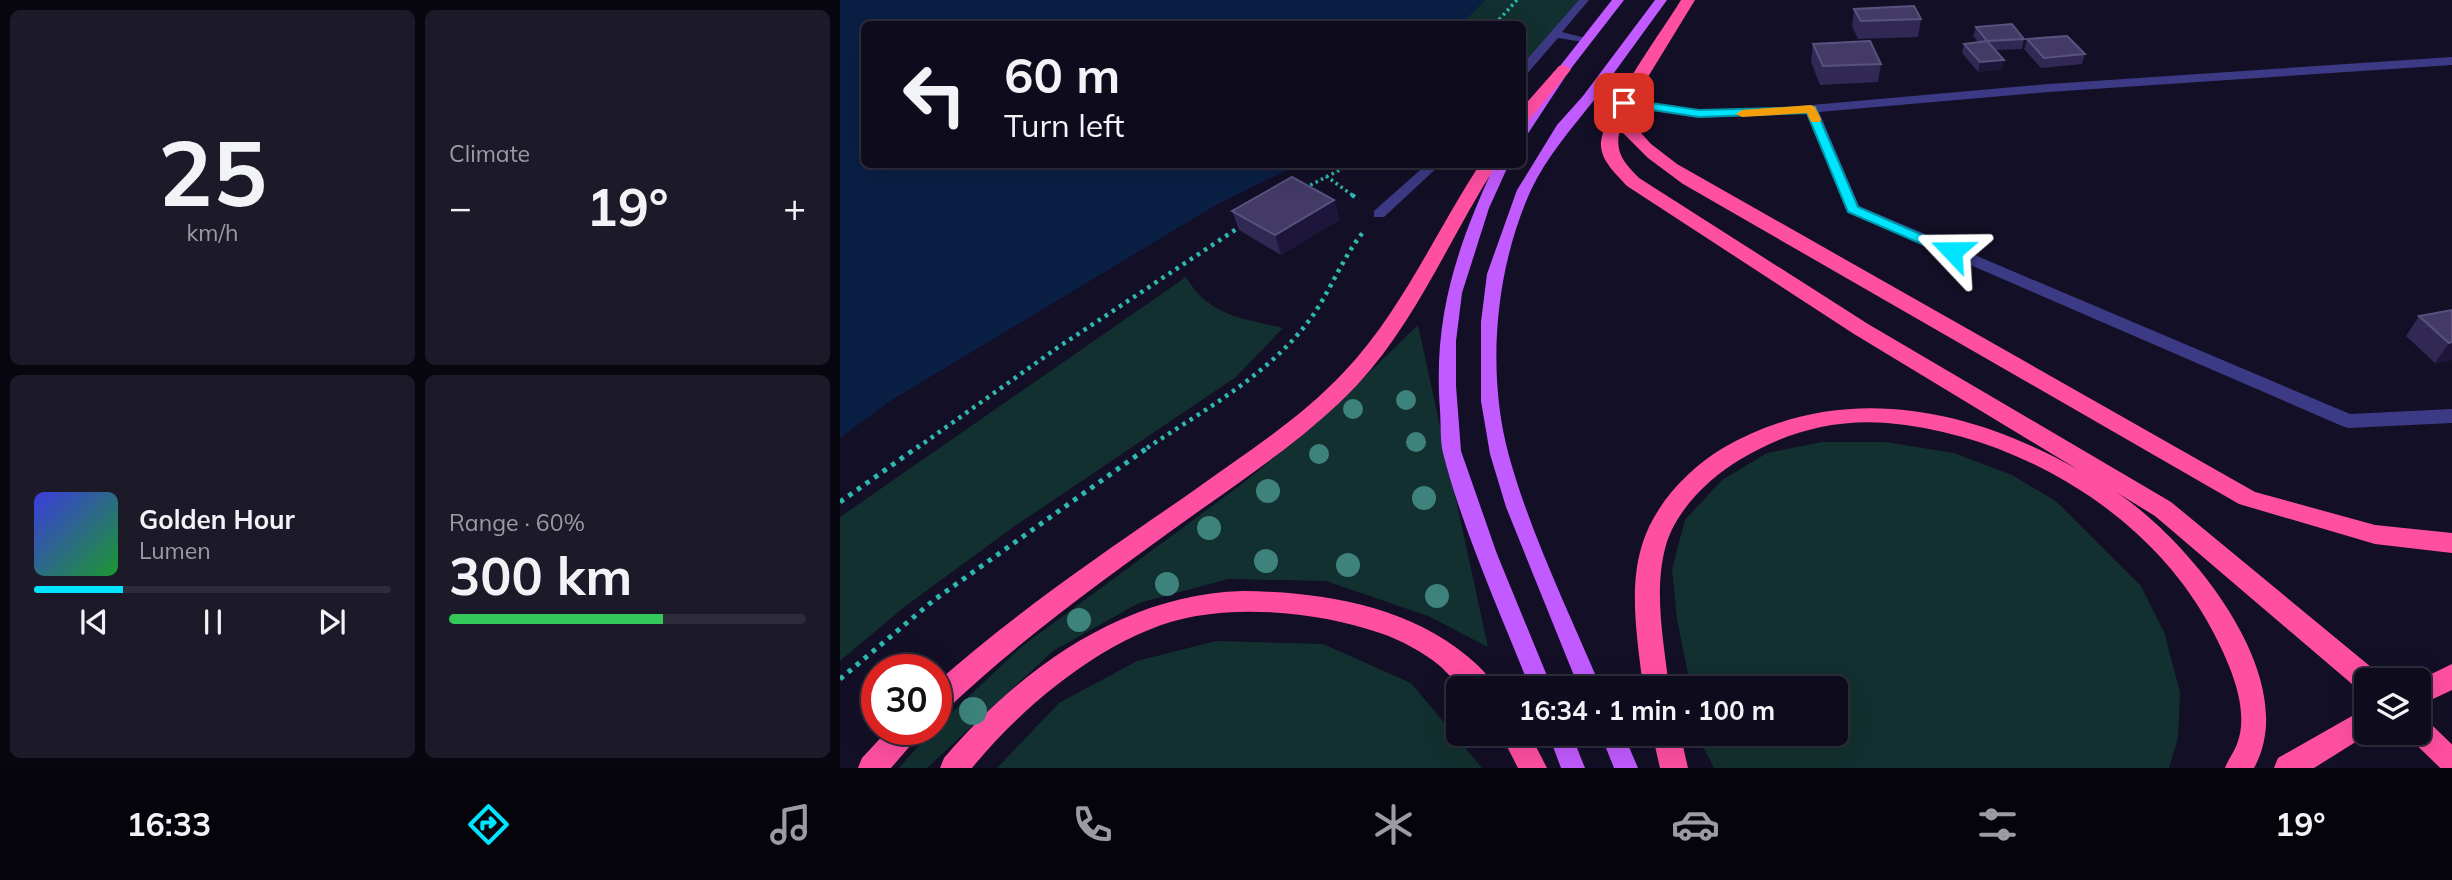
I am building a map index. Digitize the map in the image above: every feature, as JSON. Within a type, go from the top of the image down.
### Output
[{"type":"highway","points":[[1688,0],[1624,103],[1608,139],[1614,163],[1633,182],[1861,329],[2163,509],[2354,669]]},
{"type":"highway","points":[[1526,113],[1564,69]]},
{"type":"highway","points":[[1624,103],[1623,122],[1634,137],[1656,158],[1689,180],[2247,498],[2312,520],[2397,537],[2452,543]]},
{"type":"highway","points":[[952,686],[979,660],[1057,600],[1270,448],[1351,378],[1412,299],[1487,168]]},
{"type":"highway","points":[[1655,676],[1647,596],[1651,553],[1667,516],[1713,465],[1759,437],[1804,422],[1848,416],[1885,416],[1924,421],[1976,433],[2026,451],[2122,508],[2156,537],[2216,612],[2241,659],[2253,708],[2251,744],[2239,768]]},
{"type":"highway","points":[[954,768],[974,743],[1054,669],[1123,629],[1194,606],[1273,602],[1341,611],[1408,630],[1466,669],[1472,676]]},
{"type":"highway","points":[[2431,687],[2452,676]]},
{"type":"highway","points":[[2287,768],[2354,729]]},
{"type":"highway","points":[[2431,741],[2452,760],[2433,768]]},
{"type":"highway","points":[[872,768],[893,745]]},
{"type":"highway","points":[[1521,746],[1533,768]]},
{"type":"highway","points":[[1669,746],[1674,768]]},
{"type":"main road","points":[[1526,126],[1564,69],[1618,0]]},
{"type":"main road","points":[[1585,676],[1516,507],[1499,454],[1490,401],[1489,322],[1495,274],[1524,190],[1562,128],[1588,99],[1661,0]]},
{"type":"main road","points":[[1500,168],[1482,208],[1454,293],[1448,341],[1447,386],[1452,451],[1487,554],[1536,676]]},
{"type":"main road","points":[[1564,746],[1573,768]]},
{"type":"main road","points":[[1617,746],[1626,768]]},
{"type":"street","points":[[1624,103],[1699,114],[1811,109],[2049,88],[2452,61]]},
{"type":"street","points":[[1811,109],[1853,209],[2348,421],[2452,416]]},
{"type":"lane","points":[[1526,68],[1584,0]]},
{"type":"lane","points":[[1555,34],[1585,41]]},
{"type":"lane","points":[[1379,214],[1431,168]]},
{"type":"path","points":[[1498,21],[1517,0]]},
{"type":"path","points":[[1303,190],[1343,168]]},
{"type":"path","points":[[840,679],[934,600],[1102,478],[1244,383],[1278,354],[1311,318],[1348,251],[1379,214],[1326,176]]},
{"type":"path","points":[[840,502],[1057,348],[1245,223]]},
{"type":"green space","points":[[1485,0],[1583,0],[1526,69],[1526,21],[1464,21]]},
{"type":"green space","points":[[1186,277],[1195,290],[1216,308],[1240,318],[1283,328],[1236,377],[1012,528],[903,608],[840,661],[840,517]]},
{"type":"green space","points":[[1418,325],[1488,647],[1428,616],[1326,581],[1228,579],[1139,603],[1053,651],[952,745],[952,712],[1021,647],[1242,484],[1319,421]]},
{"type":"green space","points":[[1822,442],[1886,442],[1954,453],[2012,475],[2057,502],[2141,586],[2164,632],[2180,692],[2178,738],[2169,768],[1714,768],[1703,746],[1848,746],[1848,676],[1689,676],[1677,620],[1672,569],[1685,520],[1722,480],[1767,453]]},
{"type":"green space","points":[[1216,641],[1323,644],[1411,683],[1446,725],[1446,746],[1464,746],[1482,768],[997,768],[1059,703],[1137,661]]},
{"type":"green space","points":[[919,745],[952,745],[927,768],[899,768]]},
{"type":"water","points":[[840,0],[1485,0],[1464,21],[861,21],[861,168],[1291,168],[1216,205],[890,401],[840,438]]},
{"type":"building","points":[[1914,6],[1921,19],[1861,21],[1854,9]]},
{"type":"building","points":[[2012,24],[2024,39],[1987,41],[1976,27]]},
{"type":"building","points":[[2067,36],[2085,54],[2044,58],[2027,39]]},
{"type":"building","points":[[1870,41],[1881,64],[1823,66],[1813,44]]},
{"type":"building","points":[[1987,41],[2004,60],[1980,62],[1964,44]]},
{"type":"building","points":[[1292,177],[1334,200],[1275,235],[1232,211]]},
{"type":"building","points":[[2452,310],[2452,342],[2449,343],[2419,316]]},
{"type":"slow traffic","points":[[1742,114],[1811,109],[1815,119]]},
{"type":"route","points":[[1624,103],[1699,114],[1811,109],[1853,209],[1952,251]]}]
